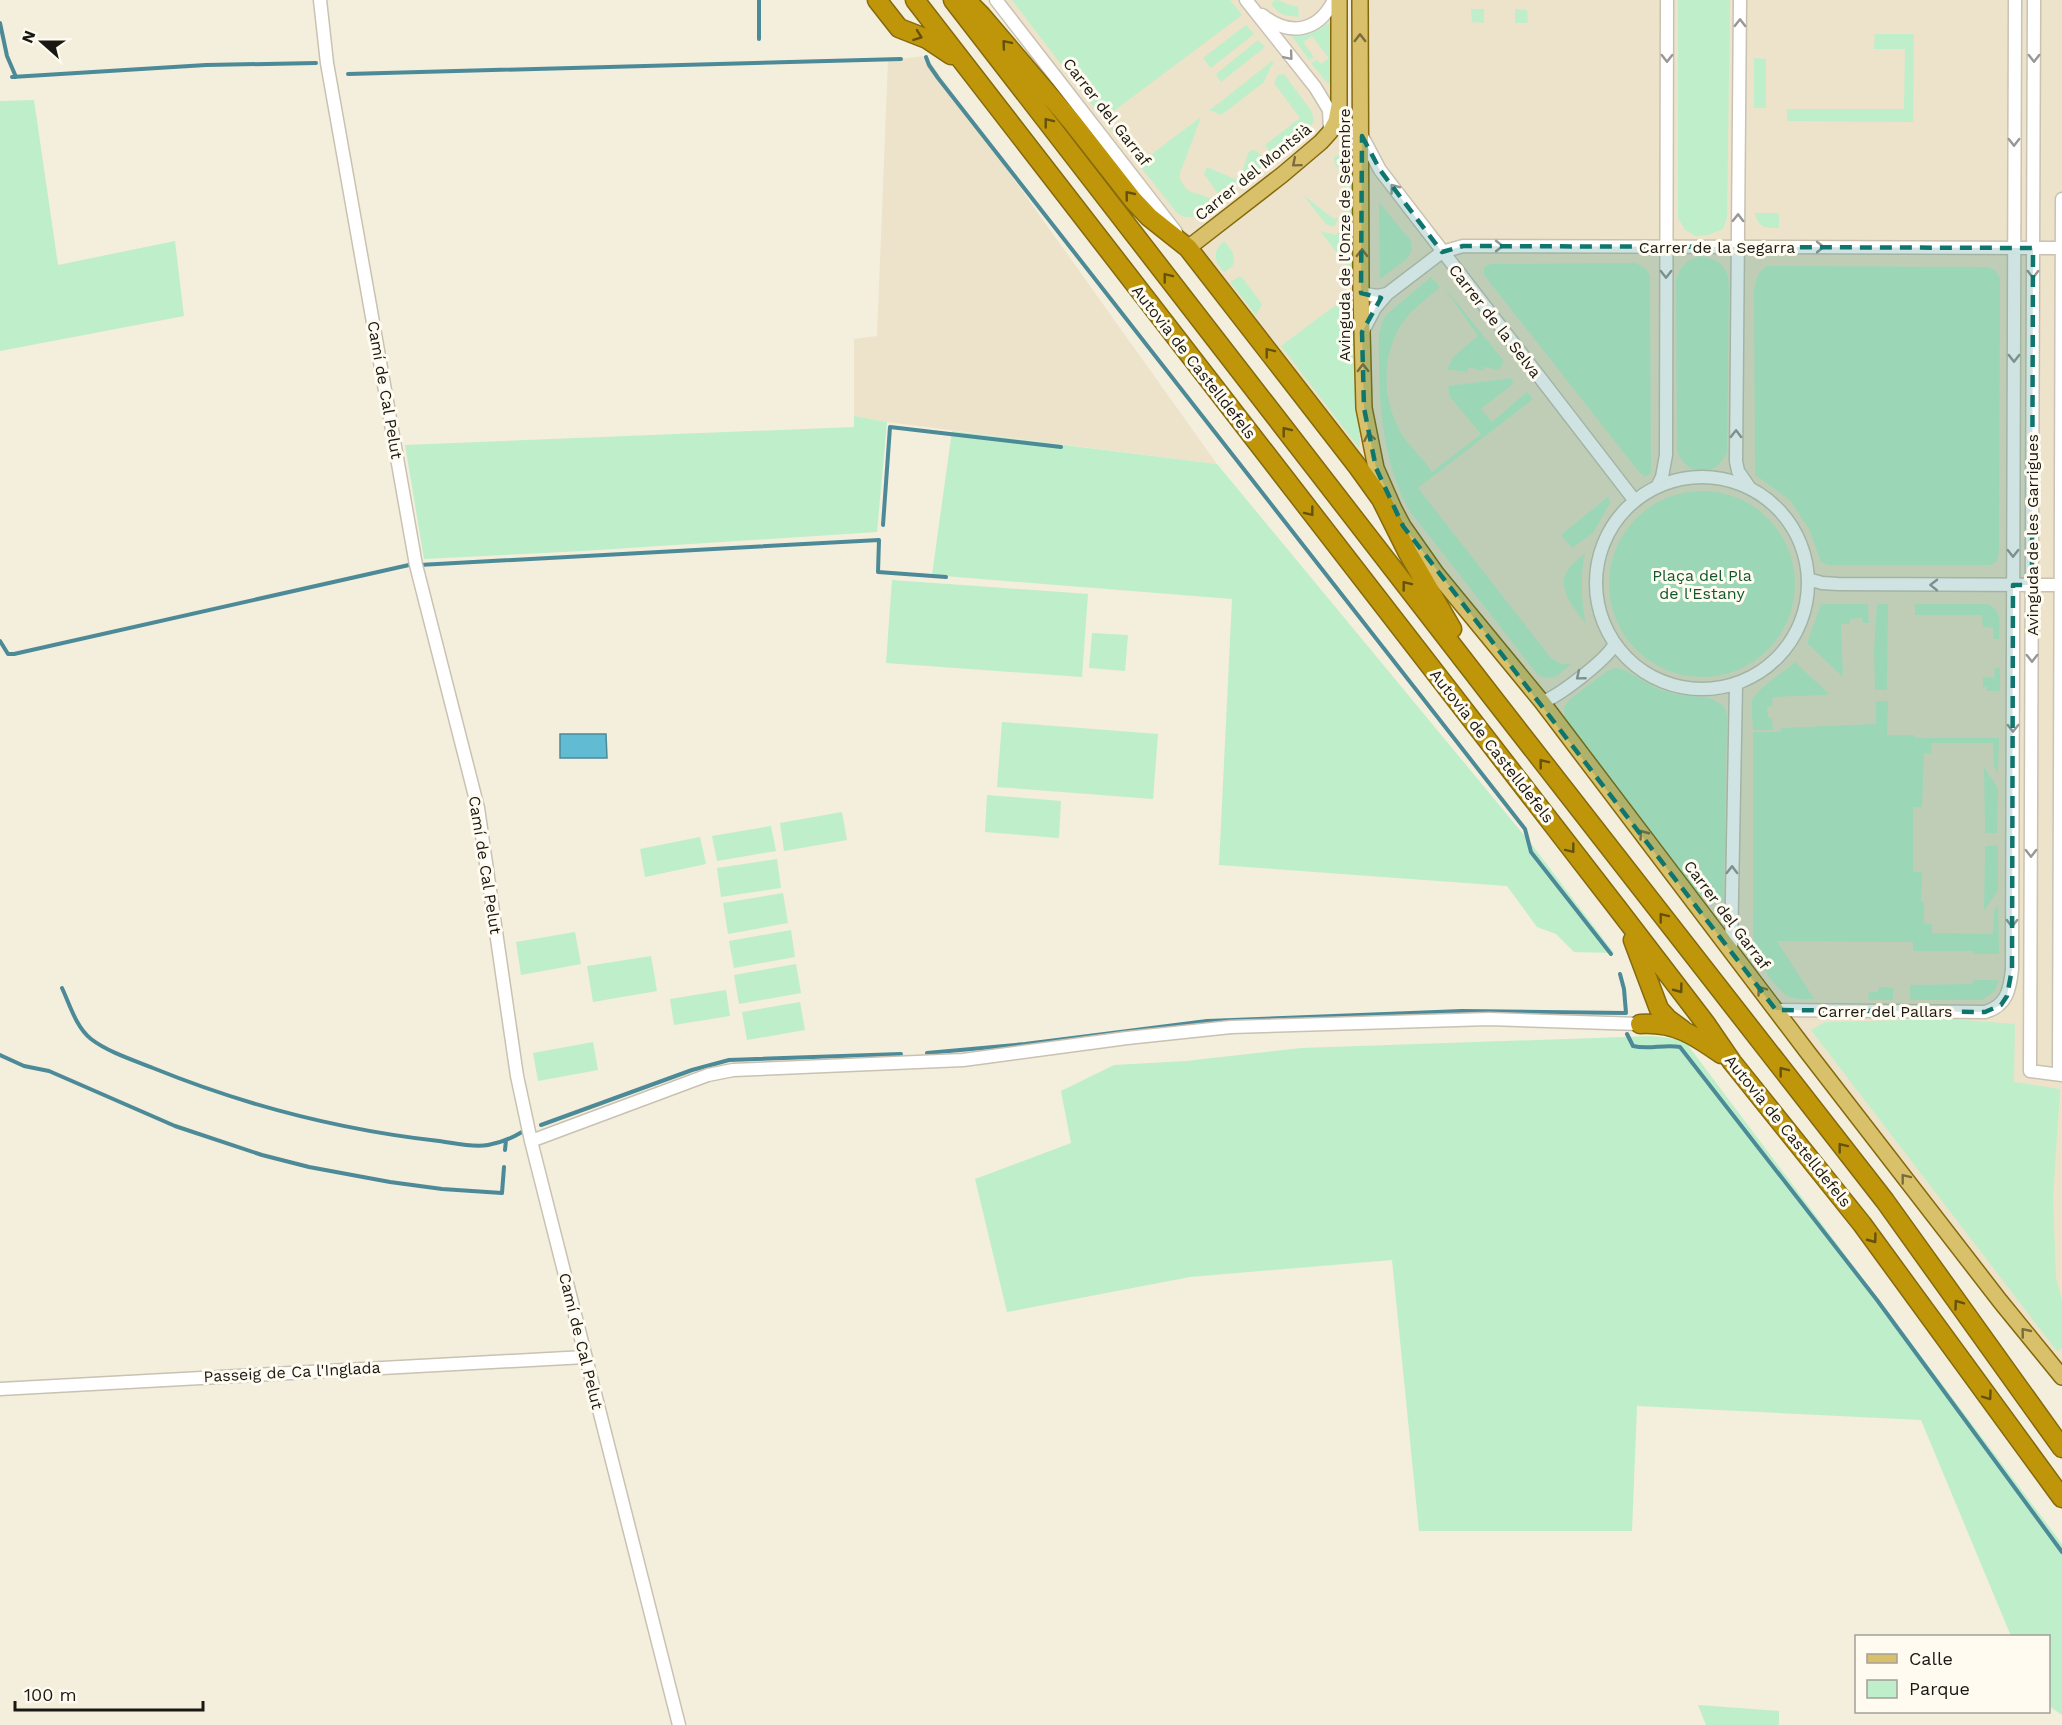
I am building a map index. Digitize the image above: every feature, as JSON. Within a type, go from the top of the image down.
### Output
[{"type":"highway","points":[[877,0],[898,28],[936,44],[966,66]]},
{"type":"highway","name":"Autovia de Castelldefels","points":[[915,0],[1618,909],[1706,1024],[1731,1062],[1862,1224],[2062,1498]]},
{"type":"highway","name":"Autovia de Castelldefels","points":[[953,0],[1885,1202],[2062,1448]]},
{"type":"highway","points":[[966,0],[1072,122],[1133,200],[1149,217],[1188,248],[1381,499],[1421,578],[1492,698]]},
{"type":"highway","points":[[1376,468],[1381,499]]},
{"type":"highway","points":[[1618,909],[1638,951],[1659,1009],[1668,1019],[1731,1062]]},
{"type":"highway","points":[[1641,1024],[1652,1015],[1650,984]]},
{"type":"highway","points":[[1641,1024],[1665,1024],[1683,1030]]},
{"type":"main road","name":"Avinguda de l'Onze de Setembre","points":[[1333,126],[1339,97],[1339,0]]},
{"type":"main road","name":"Avinguda de l'Onze de Setembre","points":[[1360,0],[1361,293],[1364,408],[1376,468]]},
{"type":"main road","name":"Carrer del Montsià","points":[[1188,248],[1282,175],[1321,142],[1333,126]]},
{"type":"main road","name":"Carrer del Garraf","points":[[1376,468],[1403,526],[1436,573],[1542,702],[2000,1301],[2062,1377]]},
{"type":"street","name":"Camí de Cal Pelut","points":[[320,0],[327,63],[416,565],[478,808],[517,1076],[531,1141],[679,1725]]},
{"type":"street","name":"Carrer del Garraf","points":[[996,0],[1188,248]]},
{"type":"street","points":[[1249,5],[1277,26],[1305,28],[1324,17],[1334,0]]},
{"type":"street","points":[[1657,487],[1662,477],[1666,455],[1667,0]]},
{"type":"street","points":[[1740,0],[1736,461],[1738,471],[1750,488]]},
{"type":"street","name":"Avinguda de les Garrigues","points":[[1994,1010],[2007,996],[2012,969],[2015,0]]},
{"type":"street","name":"Avinguda de les Garrigues","points":[[2034,0],[2030,1071],[2061,1074],[2062,199]]},
{"type":"street","points":[[1249,5],[1315,87],[1326,105],[1333,126]]},
{"type":"street","name":"Carrer de la Selva","points":[[1362,136],[1380,170],[1635,501]]},
{"type":"street","name":"Carrer de la Segarra","points":[[1362,332],[1375,308],[1387,294],[1442,252],[1462,246],[2062,249]]},
{"type":"street","points":[[1361,293],[1377,296],[1387,294]]},
{"type":"street","points":[[1697,477],[1721,479],[1750,488],[1766,498],[1785,516],[1801,543],[1806,561],[1808,579],[1805,611],[1792,641],[1770,666],[1756,676],[1719,689],[1695,690],[1677,687],[1645,673],[1629,661],[1614,645],[1601,615],[1597,591],[1599,560],[1607,536],[1635,501],[1657,487],[1676,480],[1697,477]]},
{"type":"street","points":[[1808,579],[1838,584],[2062,585]]},
{"type":"street","points":[[1542,702],[1555,696],[1607,656],[1614,645]]},
{"type":"street","points":[[1731,949],[1736,684]]},
{"type":"street","name":"Carrer del Pallars","points":[[1776,1010],[1985,1012],[1994,1010]]},
{"type":"street","points":[[531,1141],[708,1075],[733,1070],[963,1060],[1231,1027],[1490,1019],[1641,1024]]},
{"type":"street","name":"Passeig de Ca l'Inglada","points":[[0,1389],[585,1357]]},
{"type":"highlighted area","points":[[1362,136],[1380,170],[1442,252],[1463,246],[2033,248],[2032,585],[2013,585],[2012,969],[2007,996],[2001,1005],[1985,1012],[1776,1010],[1403,526],[1376,468],[1364,408],[1362,332],[1381,298],[1361,293]]},
{"type":"shaded area","points":[[996,0],[1335,0],[1336,121],[1361,123],[1361,0],[2062,0],[2062,1380]]},
{"type":"shaded area","points":[[926,56],[1217,464],[854,416],[854,339],[877,336],[888,60]]},
{"type":"green space","points":[[1012,0],[1230,0],[1242,15],[1103,119]]},
{"type":"green space","points":[[1275,0],[1298,6],[1299,17],[1278,12],[1271,4]]},
{"type":"green space","points":[[1678,0],[1730,0],[1727,218],[1723,229],[1708,235],[1696,236],[1685,230],[1678,218]]},
{"type":"green space","points":[[1471,9],[1484,9],[1484,23],[1472,22]]},
{"type":"green space","points":[[1515,9],[1527,10],[1528,23],[1515,23]]},
{"type":"green space","points":[[1328,23],[1330,25],[1331,81],[1328,84],[1311,63],[1317,60],[1321,64],[1329,58],[1312,36],[1303,42],[1314,57],[1309,60],[1292,36],[1312,32]]},
{"type":"green space","points":[[1246,25],[1254,34],[1211,68],[1203,58]]},
{"type":"green space","points":[[1875,34],[1914,34],[1913,122],[1787,121],[1787,109],[1904,109],[1905,49],[1874,49]]},
{"type":"green space","points":[[1258,40],[1265,47],[1221,82],[1216,74]]},
{"type":"green space","points":[[1754,58],[1766,59],[1766,108],[1754,108]]},
{"type":"green space","points":[[1272,61],[1274,64],[1264,82],[1224,113],[1220,115],[1209,111]]},
{"type":"green space","points":[[1284,74],[1312,112],[1314,122],[1274,157],[1265,145],[1300,118],[1274,83],[1278,75]]},
{"type":"green space","points":[[34,100],[58,265],[175,241],[184,316],[0,351],[0,101]]},
{"type":"green space","points":[[1201,117],[1179,176],[1187,189],[1209,198],[1214,203],[1196,216],[1187,217],[1177,213],[1111,129],[1120,122],[1148,157]]},
{"type":"green space","points":[[1356,141],[1355,272],[1348,267],[1320,231],[1335,235],[1343,229],[1345,167],[1336,167],[1334,158]]},
{"type":"green space","points":[[1252,150],[1257,151],[1267,163],[1221,198],[1204,174],[1207,167],[1235,179],[1241,176],[1248,153]]},
{"type":"green space","points":[[1303,195],[1334,219],[1338,217],[1335,226],[1326,224]]},
{"type":"green space","points":[[1379,202],[1411,241],[1412,250],[1407,259],[1380,279]]},
{"type":"green space","points":[[1755,213],[1779,213],[1779,228],[1763,226],[1758,222]]},
{"type":"green space","points":[[1224,241],[1231,250],[1234,260],[1232,267],[1224,272],[1216,260],[1216,253]]},
{"type":"green space","points":[[1700,256],[1717,261],[1725,268],[1729,285],[1727,452],[1716,467],[1702,472],[1688,466],[1677,452],[1676,281],[1684,265]]},
{"type":"green space","points":[[1635,263],[1645,268],[1650,275],[1651,473],[1645,477],[1484,275],[1484,269],[1491,264]]},
{"type":"green space","points":[[1767,266],[1987,267],[1995,270],[2000,278],[1999,551],[1997,561],[1991,565],[1828,565],[1821,562],[1809,529],[1790,500],[1755,475],[1754,291],[1757,276]]},
{"type":"green space","points":[[1241,276],[1262,304],[1256,315],[1230,282]]},
{"type":"green space","points":[[1431,277],[1440,287],[1407,317],[1390,349],[1386,379],[1391,409],[1403,436],[1432,472],[1481,434],[1450,397],[1448,386],[1512,378],[1513,384],[1481,409],[1492,422],[1527,392],[1533,399],[1418,488],[1551,658],[1562,664],[1571,664],[1553,677],[1538,675],[1409,510],[1394,475],[1382,419],[1379,381],[1380,330],[1388,313]]},
{"type":"green space","points":[[1441,283],[1504,361],[1499,370],[1484,367],[1483,371],[1469,367],[1467,372],[1447,369],[1454,356],[1478,336]]},
{"type":"green space","points":[[1345,298],[1356,307],[1359,448],[1281,346]]},
{"type":"green space","points":[[854,416],[887,422],[877,532],[424,559],[405,445],[854,427]]},
{"type":"green space","points":[[952,431],[1217,464],[1529,841],[1614,953],[1574,952],[1556,934],[1537,927],[1507,886],[1219,865],[1232,599],[932,575]]},
{"type":"green space","name":"Plaça del Pla de l'Estany","points":[[1702,491],[1738,498],[1754,506],[1768,518],[1780,532],[1788,548],[1795,584],[1788,620],[1780,636],[1768,650],[1754,662],[1738,670],[1702,677],[1666,670],[1650,662],[1636,650],[1624,636],[1616,620],[1609,584],[1616,548],[1624,532],[1636,518],[1650,506],[1666,498]]},
{"type":"green space","points":[[1609,496],[1610,503],[1593,533],[1572,548],[1561,535]]},
{"type":"green space","points":[[1585,553],[1582,589],[1586,624],[1569,599],[1564,585],[1564,578],[1569,568]]},
{"type":"green space","points":[[892,580],[1088,594],[1082,677],[886,663]]},
{"type":"green space","points":[[1821,604],[1868,604],[1869,623],[1863,623],[1862,618],[1850,619],[1850,624],[1841,624],[1843,677],[1807,643]]},
{"type":"green space","points":[[1877,604],[1888,604],[1887,690],[1875,690],[1874,651]]},
{"type":"green space","points":[[1915,604],[1988,604],[1998,614],[1999,639],[1994,639],[1993,628],[1983,627],[1982,615],[1915,615]]},
{"type":"green space","points":[[1092,633],[1128,635],[1125,671],[1089,668]]},
{"type":"green space","points":[[1795,662],[1828,693],[1826,695],[1772,697],[1773,706],[1767,707],[1768,718],[1772,718],[1773,730],[1753,730],[1752,701],[1754,697]]},
{"type":"green space","points":[[1616,668],[1625,670],[1656,688],[1674,694],[1710,698],[1724,706],[1727,715],[1724,901],[1711,903],[1699,896],[1565,722],[1564,707],[1569,700],[1607,671]]},
{"type":"green space","points":[[1995,668],[2000,668],[2000,691],[1987,691],[1987,687],[1983,687],[1983,677],[1994,678]]},
{"type":"green space","points":[[1876,701],[1888,701],[1887,735],[1914,735],[1915,738],[1999,738],[1998,773],[1994,767],[1993,743],[1932,743],[1931,753],[1924,753],[1922,807],[1913,807],[1913,872],[1922,872],[1921,902],[1924,902],[1924,923],[1932,924],[1932,933],[1993,934],[1994,911],[1998,905],[1999,954],[1973,954],[1973,951],[1913,951],[1913,942],[1777,941],[1814,999],[1792,998],[1781,991],[1771,979],[1761,964],[1753,944],[1753,732],[1780,732],[1781,728],[1876,724]]},
{"type":"green space","points":[[1002,722],[1158,734],[1153,799],[997,787]]},
{"type":"green space","points":[[1984,767],[1998,788],[1997,833],[1985,833]]},
{"type":"green space","points":[[987,795],[1061,801],[1059,838],[985,832]]},
{"type":"green space","points":[[842,812],[847,840],[784,851],[780,823]]},
{"type":"green space","points":[[771,826],[776,851],[717,861],[712,836]]},
{"type":"green space","points":[[700,837],[706,864],[645,877],[640,849]]},
{"type":"green space","points":[[1998,845],[1998,890],[1984,911],[1985,846]]},
{"type":"green space","points":[[777,859],[781,888],[721,897],[717,868]]},
{"type":"green space","points":[[783,893],[788,923],[728,934],[723,903]]},
{"type":"green space","points":[[791,930],[795,957],[734,968],[729,941]]},
{"type":"green space","points":[[575,932],[581,964],[521,975],[516,942]]},
{"type":"green space","points":[[651,956],[657,991],[593,1002],[587,966]]},
{"type":"green space","points":[[796,964],[801,993],[739,1004],[734,975]]},
{"type":"green space","points":[[1973,980],[1999,980],[1995,991],[1982,1000],[1910,1000],[1910,985],[1972,984]]},
{"type":"green space","points":[[1879,987],[1893,988],[1893,1000],[1868,1000],[1869,992],[1878,992]]},
{"type":"green space","points":[[726,990],[730,1016],[674,1025],[670,999]]},
{"type":"green space","points":[[800,1002],[805,1030],[747,1040],[742,1012]]},
{"type":"green space","points":[[1952,1019],[2015,1024],[2014,1082],[2060,1089],[2053,1197],[2056,1278],[2062,1301],[2062,1348],[2057,1351],[1811,1030],[1825,1022]]},
{"type":"green space","points":[[1652,1036],[1684,1040],[2062,1544],[2062,1715],[2050,1707],[2050,1635],[2011,1635],[1921,1420],[1637,1406],[1632,1531],[1419,1531],[1392,1260],[1190,1277],[1007,1312],[975,1179],[1071,1143],[1061,1091],[1114,1065],[1186,1061],[1301,1048]]},
{"type":"green space","points":[[593,1042],[598,1070],[538,1081],[533,1053]]},
{"type":"green space","points":[[1698,1705],[1779,1711],[1779,1725],[1706,1725]]},
{"type":"water","points":[[560,734],[606,734],[607,758],[560,758]]},
{"type":"waterway","points":[[759,0],[759,39]]},
{"type":"waterway","points":[[0,23],[7,56],[16,77]]},
{"type":"waterway","points":[[926,57],[938,78],[1525,829],[1531,852],[1611,954]]},
{"type":"waterway","points":[[348,74],[901,59]]},
{"type":"waterway","points":[[12,77],[206,65],[316,63]]},
{"type":"waterway","points":[[883,525],[890,427],[1061,447]]},
{"type":"waterway","points":[[419,565],[879,540],[878,572],[946,577]]},
{"type":"waterway","points":[[0,641],[8,654],[14,654],[409,565]]},
{"type":"waterway","points":[[927,1053],[1025,1044],[1207,1021],[1462,1011],[1626,1013],[1620,974]]},
{"type":"waterway","points":[[62,988],[81,1028],[98,1044],[129,1059],[222,1093],[329,1123],[464,1145],[492,1144],[522,1132]]},
{"type":"waterway","points":[[1627,1034],[1633,1046],[1680,1047],[1877,1300],[2062,1552]]},
{"type":"waterway","points":[[541,1125],[692,1070],[729,1060],[901,1054]]},
{"type":"waterway","points":[[0,1055],[24,1066],[49,1071],[175,1126],[262,1155],[309,1167],[390,1182],[442,1189],[502,1193],[504,1167]]},
{"type":"waterway","points":[[505,1150],[506,1140]]}]
